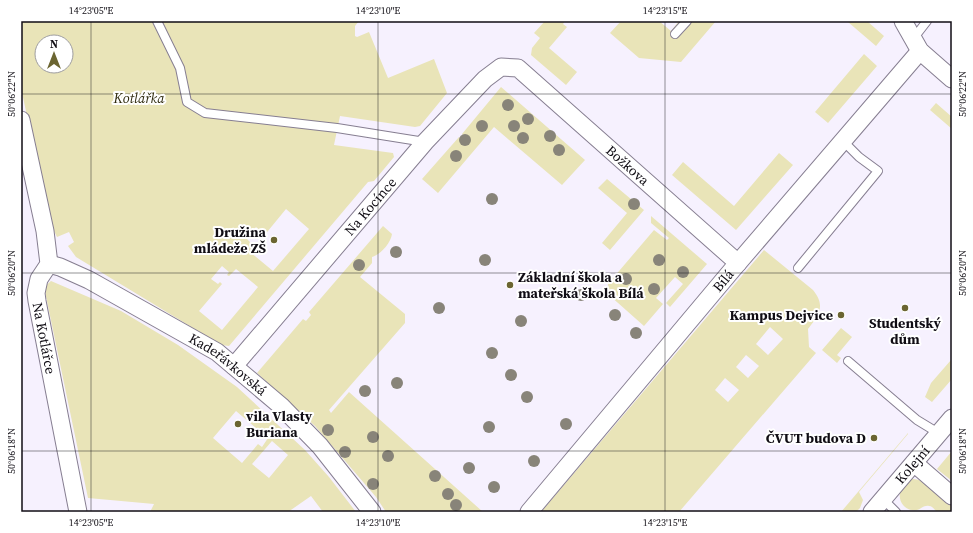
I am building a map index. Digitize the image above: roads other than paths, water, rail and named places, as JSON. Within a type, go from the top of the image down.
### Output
[{"type":"street","points":[[903,21],[917,45],[952,79]]},
{"type":"street","name":"Bílá","points":[[529,512],[738,263],[843,141],[917,45]]},
{"type":"street","name":"Na Kocínce","points":[[234,366],[425,142],[485,79],[501,66],[518,68]]},
{"type":"street","name":"Božkova","points":[[518,68],[738,263]]},
{"type":"street","points":[[21,120],[45,231],[48,264]]},
{"type":"street","name":"Kadeřávkovská","points":[[48,264],[69,270],[109,290],[217,352],[281,406],[320,446],[372,512]]},
{"type":"street","name":"Na Kotlářce","points":[[48,264],[39,279],[36,294],[78,512]]},
{"type":"street","name":"Kolejní","points":[[877,506],[940,434],[952,418]]},
{"type":"street","points":[[914,463],[952,496]]},
{"type":"lane","points":[[157,21],[180,68],[188,102],[205,112],[337,128],[425,142]]},
{"type":"lane","points":[[675,34],[687,21]]},
{"type":"lane","points":[[917,45],[927,21]]},
{"type":"lane","points":[[798,268],[878,171],[859,157],[843,141]]},
{"type":"lane","points":[[848,361],[917,420],[940,434]]},
{"type":"lane","points":[[877,506],[896,512]]},
{"type":"place","name":"Družina mládeže ZŠ","points":[[274,240]]},
{"type":"place","name":"Základní škola a mateřská škola Bílá","points":[[510,285]]},
{"type":"place","name":"Studentský dům","points":[[905,308]]},
{"type":"place","name":"Kampus Dejvice","points":[[841,315]]},
{"type":"place","name":"vila Vlasty Buriana","points":[[238,424]]},
{"type":"place","name":"ČVUT budova D","points":[[874,438]]},
{"type":"park label","name":"Kotlářka","points":[[139,98]]}]
